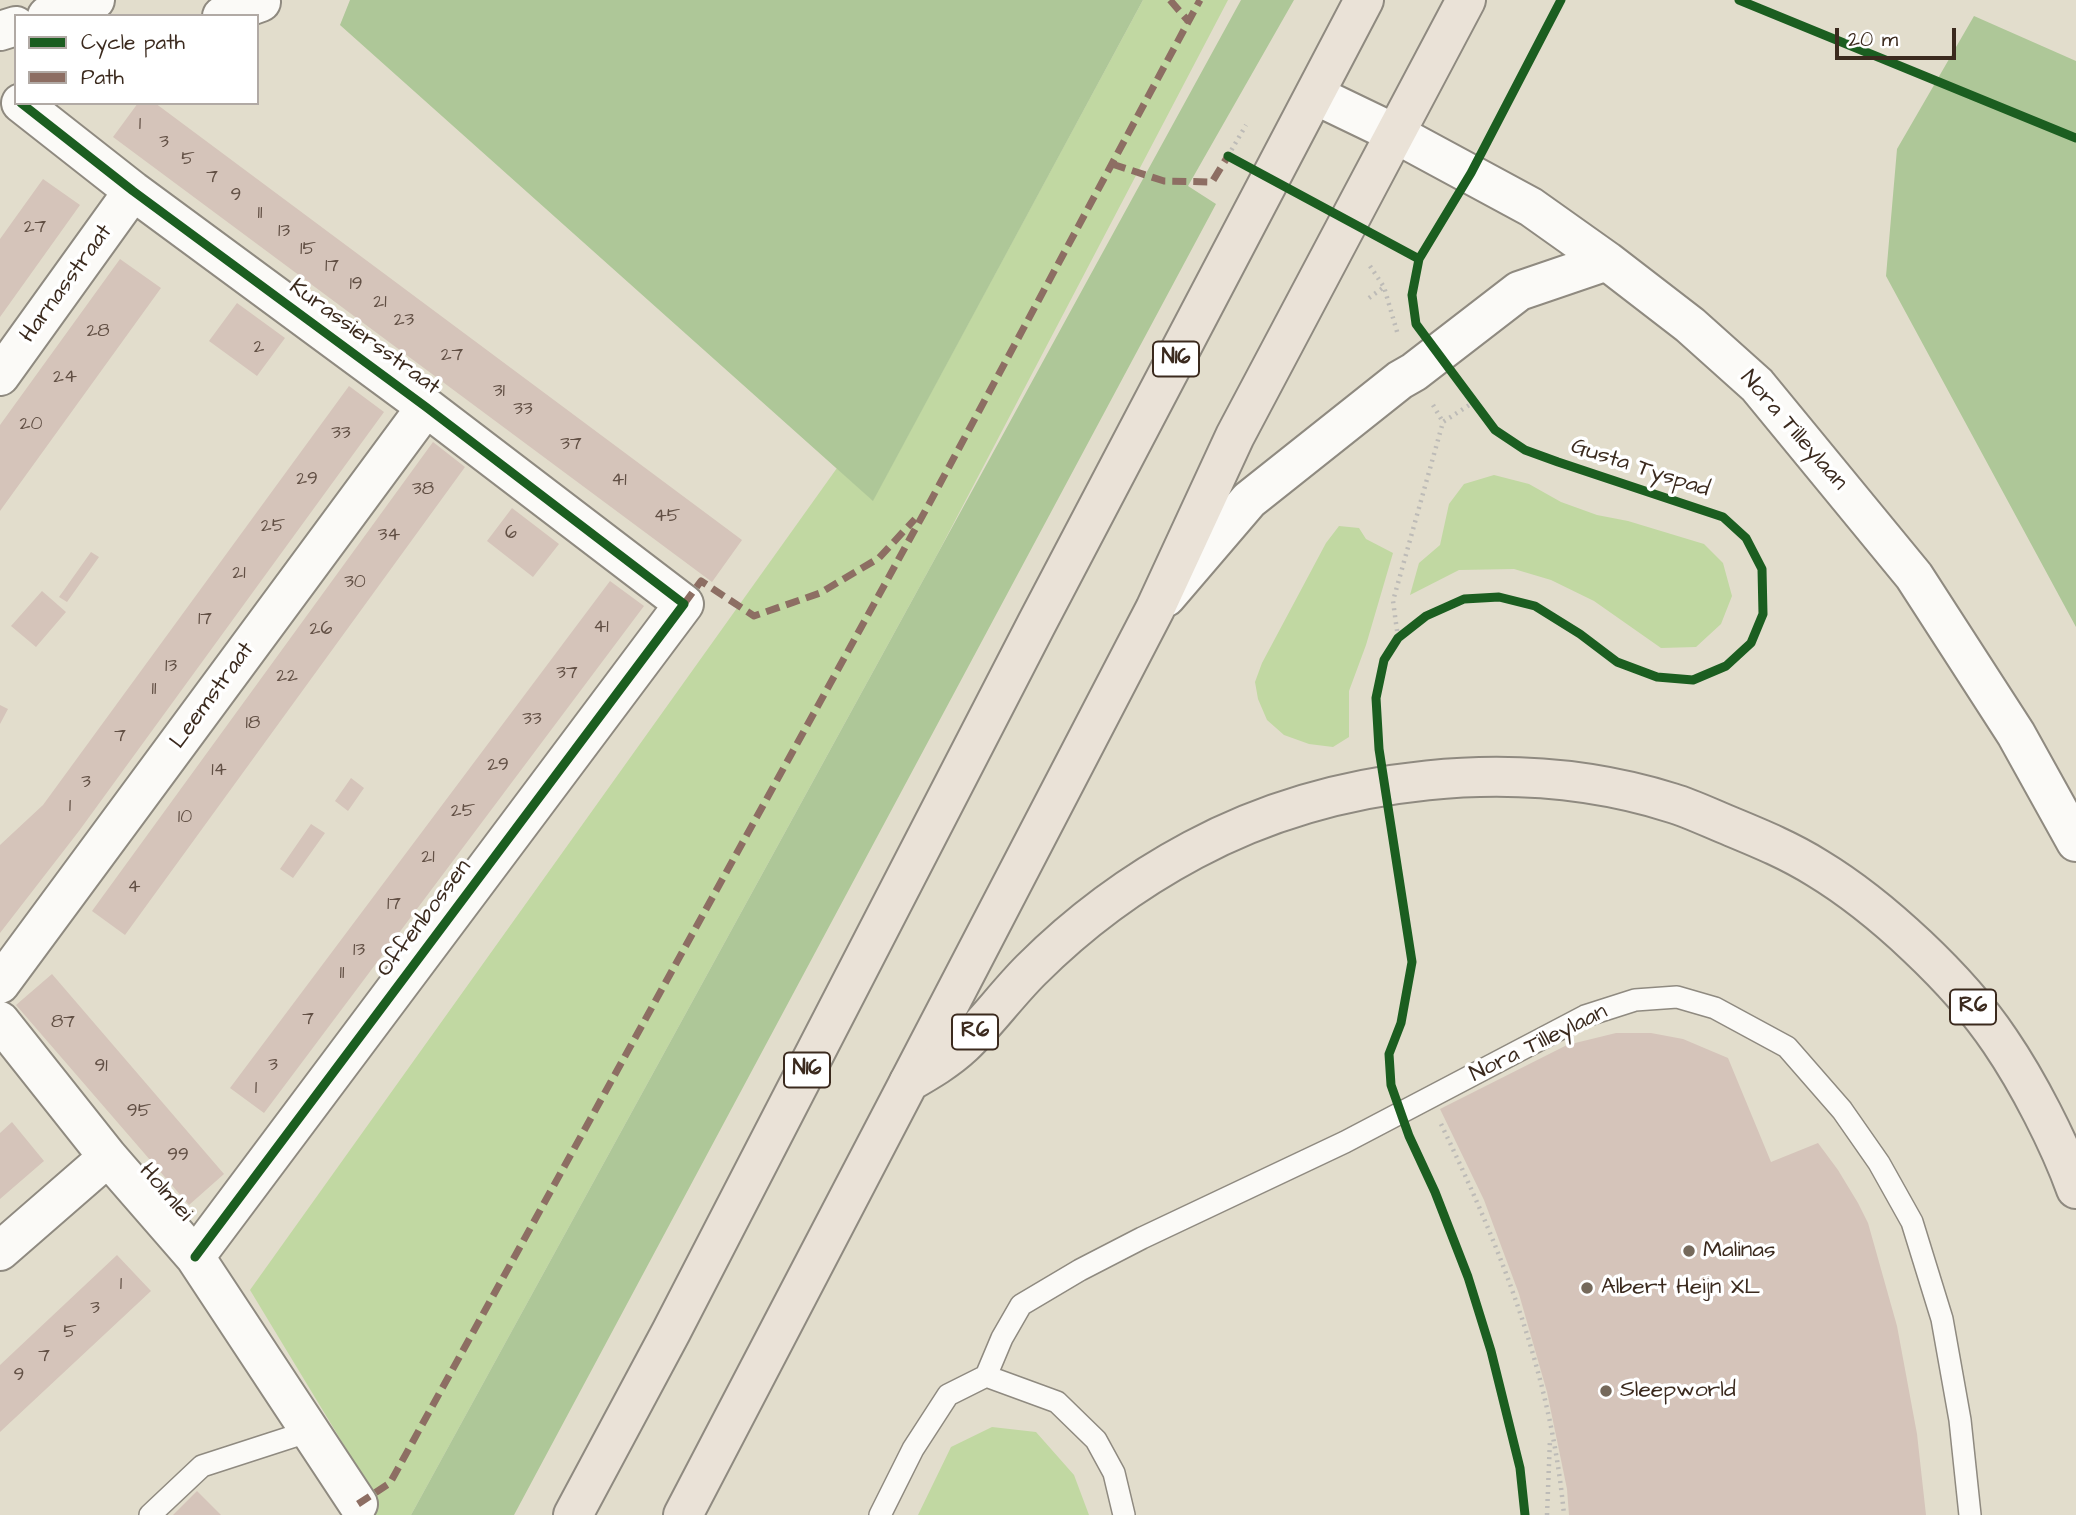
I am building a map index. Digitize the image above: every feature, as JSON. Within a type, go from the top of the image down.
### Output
[{"type":"main road","name":"N16","points":[[573,1515],[1364,0]]},
{"type":"main road","points":[[683,1515],[1155,609],[1234,436],[1466,0]]},
{"type":"main road","name":"R6","points":[[909,1082],[962,1046],[1030,971],[1111,901],[1151,874],[1250,822],[1357,791],[1435,779],[1484,776],[1569,782],[1631,792],[1685,808],[1765,840],[1817,868],[1864,901],[1909,940],[1964,995],[2001,1041],[2041,1111],[2076,1189]]},
{"type":"street","points":[[53,14],[95,0]]},
{"type":"street","points":[[228,14],[261,2],[260,0]]},
{"type":"street","name":"Nora Tilleylaan","points":[[1315,95],[1396,134],[1531,207],[1690,325],[1757,385],[1914,576],[2017,734],[2076,842]]},
{"type":"street","name":"Kurassiersstraat","points":[[25,105],[133,191],[426,407],[684,604]]},
{"type":"street","name":"Harnasstraat","points":[[0,376],[133,191]]},
{"type":"street","points":[[1155,609],[1249,500],[1400,380],[1519,291],[1607,261]]},
{"type":"street","name":"Leemstraat","points":[[0,984],[426,407]]},
{"type":"street","name":"Offenbossen","points":[[195,1257],[684,604]]},
{"type":"street","name":"Holmlei","points":[[0,1021],[108,1157],[195,1257],[310,1431],[356,1509]]},
{"type":"street","points":[[0,1251],[108,1157]]},
{"type":"lane","name":"Nora Tilleylaan","points":[[986,1376],[1002,1338],[1021,1305],[1080,1270],[1345,1142],[1585,1016],[1635,1000],[1677,997],[1715,1008],[1787,1047],[1842,1110],[1879,1163],[1912,1222],[1942,1319],[1960,1420],[1970,1515]]},
{"type":"lane","points":[[880,1515],[913,1448],[948,1395],[986,1376],[1057,1402],[1096,1440],[1114,1473],[1124,1515]]},
{"type":"lane","points":[[150,1515],[202,1466],[310,1431]]},
{"type":"path","points":[[1245,125],[1228,156],[1270,180]]},
{"type":"path","points":[[1369,298],[1384,287]]},
{"type":"path","points":[[1437,354],[1481,412]]},
{"type":"path","points":[[1398,638],[1393,601],[1443,422],[1474,402]]},
{"type":"path","points":[[1391,649],[1398,638],[1408,631]]},
{"type":"path","points":[[1438,1119],[1516,1296],[1545,1392],[1564,1515]]},
{"type":"path","points":[[1547,1515],[1551,1428]]},
{"type":"green space","points":[[350,0],[1143,0],[873,501],[340,25]]},
{"type":"green space","points":[[1143,0],[1228,0],[938,553],[411,1515],[362,1515],[368,1485],[250,1290],[837,468],[873,500]]},
{"type":"green space","points":[[1241,0],[1294,0],[1188,186],[1216,204],[514,1515],[411,1515]]},
{"type":"green space","points":[[1974,16],[2076,61],[2076,627],[1886,276],[1897,149]]},
{"type":"green space","points":[[1494,475],[1529,484],[1561,502],[1597,515],[1628,521],[1704,544],[1723,563],[1732,596],[1721,624],[1696,647],[1661,648],[1594,601],[1551,580],[1514,569],[1459,570],[1410,595],[1419,563],[1440,545],[1449,504],[1464,484]]},
{"type":"green space","points":[[1339,526],[1359,528],[1366,539],[1393,553],[1366,645],[1349,691],[1349,737],[1333,747],[1309,744],[1284,735],[1267,720],[1258,699],[1255,682],[1262,663],[1326,543]]},
{"type":"green space","points":[[992,1427],[1036,1432],[1074,1475],[1089,1515],[918,1515],[951,1447]]},
{"type":"building","points":[[137,105],[158,105],[742,540],[712,582],[113,137]]},
{"type":"building","points":[[43,179],[80,205],[0,317],[0,239]]},
{"type":"building","points":[[120,259],[161,288],[0,511],[0,425]]},
{"type":"building","points":[[237,303],[285,338],[257,376],[209,341]]},
{"type":"building","points":[[349,386],[384,412],[79,831],[0,933],[0,845],[43,805]]},
{"type":"building","points":[[433,442],[465,467],[125,935],[92,911]]},
{"type":"building","points":[[512,508],[559,544],[533,577],[487,541]]},
{"type":"building","points":[[91,552],[99,557],[67,602],[59,597]]},
{"type":"building","points":[[610,581],[644,606],[264,1113],[230,1088]]},
{"type":"building","points":[[42,591],[66,612],[36,647],[11,626]]},
{"type":"building","points":[[0,705],[8,709],[0,724]]},
{"type":"building","points":[[351,778],[364,788],[348,811],[335,801]]},
{"type":"building","points":[[311,824],[325,833],[293,878],[280,869]]},
{"type":"building","points":[[52,974],[224,1174],[189,1205],[16,1005]]},
{"type":"building","name":"Malinas","points":[[1616,1033],[1651,1033],[1683,1039],[1728,1058],[1771,1162],[1818,1143],[1838,1170],[1868,1223],[1897,1326],[1917,1434],[1926,1515],[1569,1515],[1567,1489],[1547,1392],[1519,1294],[1484,1200],[1440,1109],[1567,1045]]},
{"type":"building","points":[[12,1122],[44,1161],[0,1199],[0,1133]]},
{"type":"building","points":[[117,1255],[151,1291],[0,1432],[0,1365]]},
{"type":"building","points":[[197,1491],[221,1515],[173,1515]]},
{"type":"marked path","points":[[1170,0],[1189,22]]},
{"type":"marked path","points":[[358,1504],[390,1483],[929,504],[1200,0]]},
{"type":"marked path","points":[[1112,164],[1164,181],[1212,182],[1228,156]]},
{"type":"marked path","points":[[684,604],[701,581],[754,616],[820,593],[879,558],[915,519]]},
{"type":"cycle path","points":[[1419,259],[1471,173],[1561,0]]},
{"type":"cycle path","points":[[1739,0],[2076,138]]},
{"type":"cycle path","points":[[24,105],[133,191],[426,407],[684,604],[195,1257]]},
{"type":"cycle path","name":"Gusta Tyspad","points":[[1228,156],[1419,259],[1412,295],[1416,324],[1495,430],[1525,450],[1723,517],[1746,538],[1762,569],[1763,614],[1751,643],[1726,666],[1693,680],[1657,677],[1617,662],[1580,634],[1535,606],[1499,597],[1464,599],[1426,616],[1398,638],[1384,660],[1376,698],[1379,749],[1412,962],[1401,1023],[1389,1054],[1391,1085],[1409,1136],[1435,1192],[1468,1277],[1491,1351],[1520,1468],[1525,1515]]},
{"type":"place","name":"Malinas","points":[[1689,1251]]},
{"type":"place","name":"Albert Heijn XL","points":[[1587,1288]]},
{"type":"place","name":"Sleepworld","points":[[1606,1391]]}]
